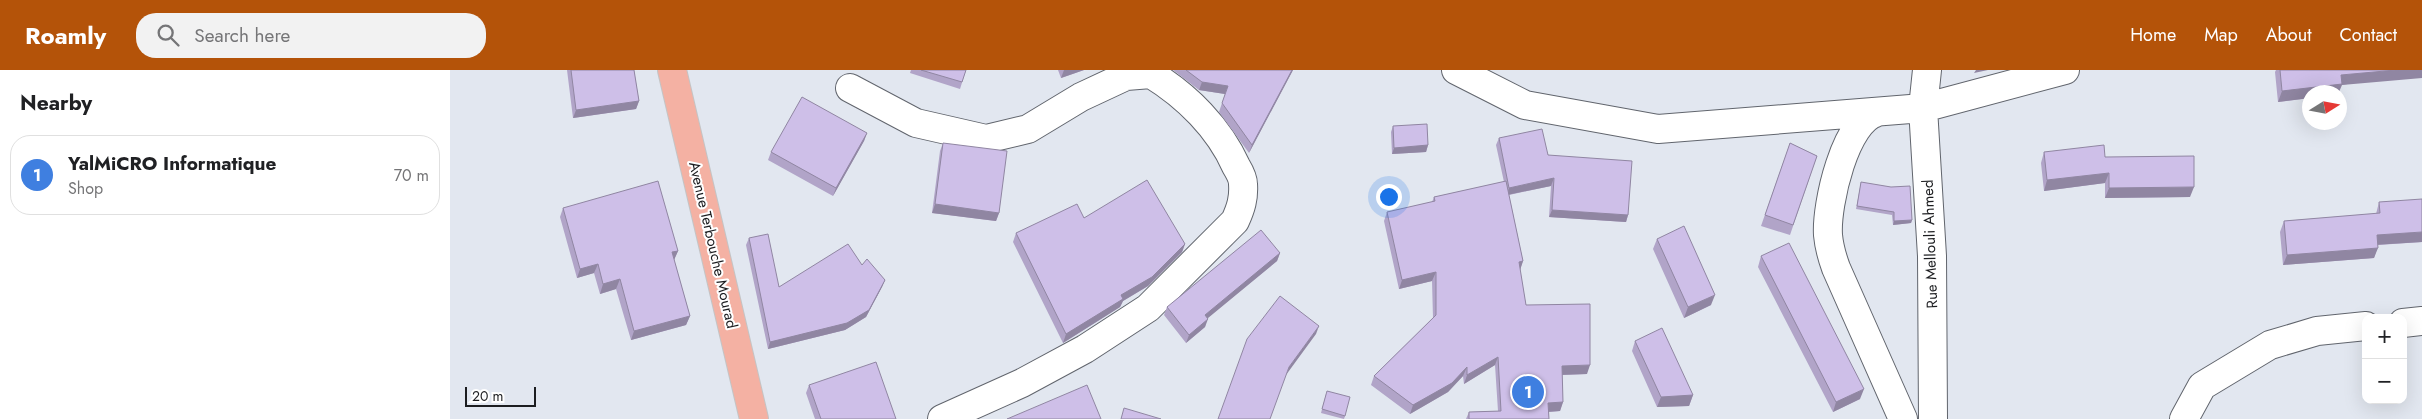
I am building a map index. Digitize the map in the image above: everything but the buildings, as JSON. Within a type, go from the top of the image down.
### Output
[{"type":"main road","name":"Avenue Terbouche Mourad","points":[[672,70],[754,419]]},
{"type":"street","points":[[1456,70],[1525,105],[1658,129],[1923,108],[2065,70]]},
{"type":"street","name":"Rue Mellouli Ahmed","points":[[1928,70],[1923,108],[1932,256],[1933,419]]},
{"type":"street","points":[[850,88],[916,123],[986,139],[1010,135],[1028,129],[1081,97],[1129,73],[1151,74],[1166,83],[1204,118],[1227,146],[1244,182],[1243,204],[1235,221],[1148,308],[1085,349],[1022,383],[942,419]]},
{"type":"street","points":[[1878,112],[1873,113],[1864,120],[1845,152],[1833,191],[1828,233],[1830,252],[1836,268],[1904,419]]},
{"type":"street","points":[[2407,323],[2422,321]]},
{"type":"street","points":[[2184,419],[2202,386],[2270,345],[2317,330],[2362,326]]},
{"type":"street","points":[[1933,380],[1954,419]]},
{"type":"place","name":"YalMiCRO Informatique","points":[[1528,392]]}]
